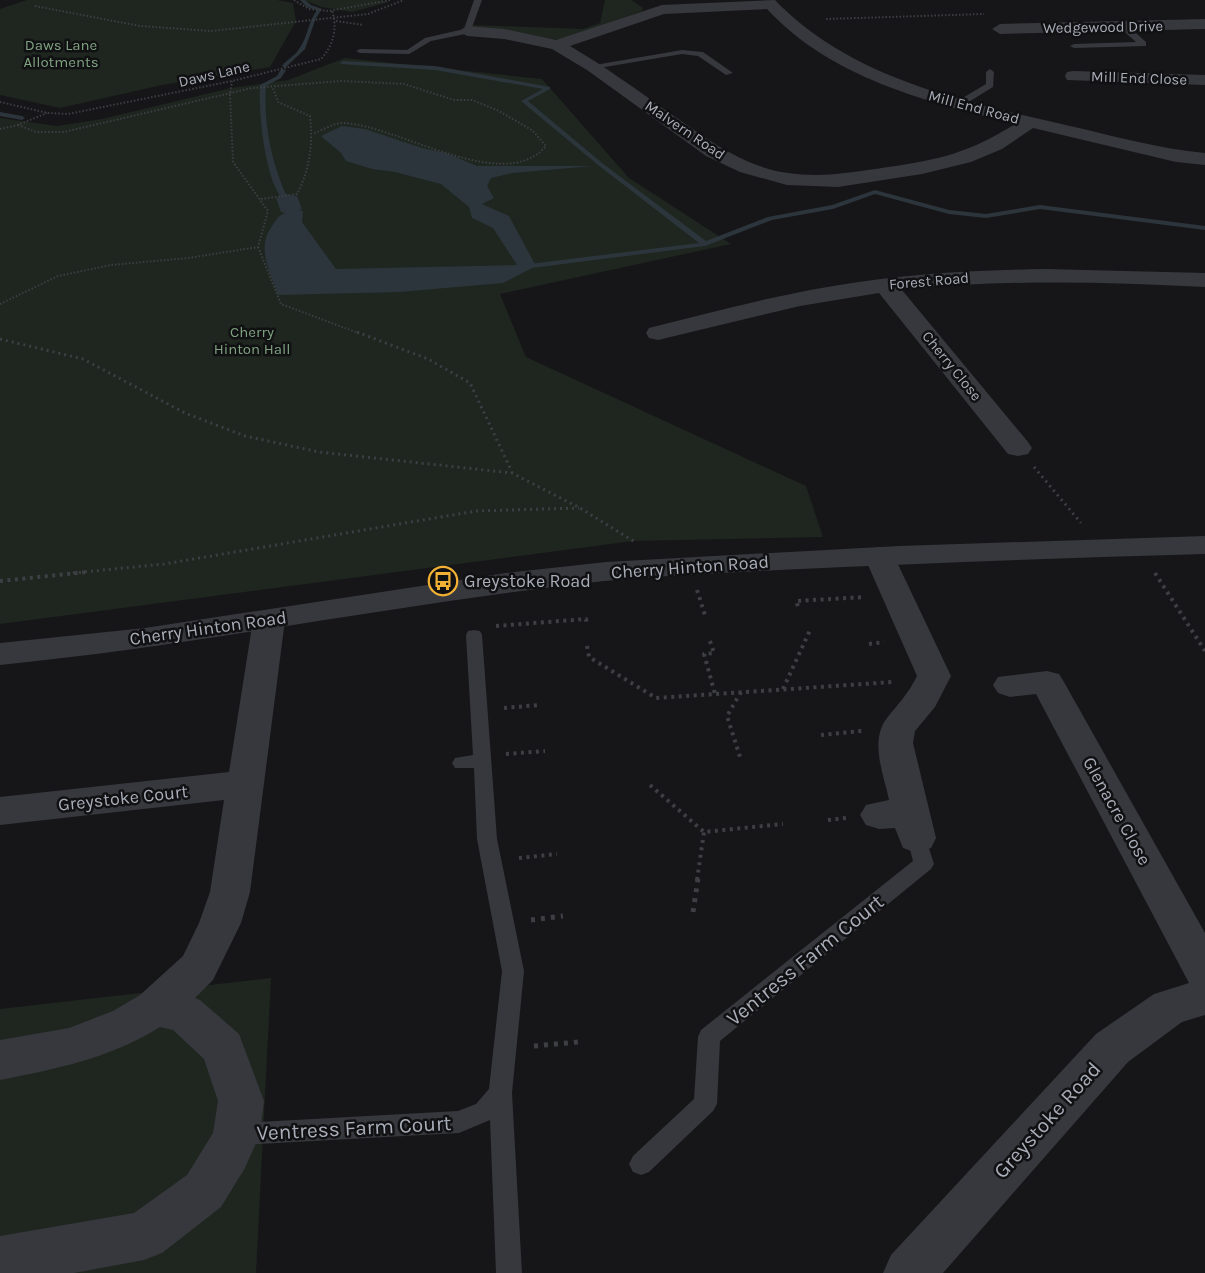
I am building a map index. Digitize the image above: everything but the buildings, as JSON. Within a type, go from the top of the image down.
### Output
[{"type":"street","points":[[557,45],[655,5],[768,2]]},
{"type":"street","name":"Mill End Road","points":[[768,2],[828,50],[888,82],[959,104],[1030,122],[1176,156],[1205,159]]},
{"type":"street","name":"Wedgewood Drive","points":[[1000,29],[1205,24]]},
{"type":"street","name":"Malvern Road","points":[[467,31],[504,34],[557,45],[593,66],[713,152],[747,168],[788,178],[811,181],[857,179],[922,168],[963,158],[995,145],[1030,122]]},
{"type":"street","name":"Mill End Close","points":[[1073,76],[1205,80]]},
{"type":"street","name":"Forest Road","points":[[658,333],[782,302],[885,285],[987,276],[1104,274],[1205,280]]},
{"type":"street","name":"Cherry Close","points":[[885,285],[1018,448]]},
{"type":"street","name":"Cherry Hinton Road","points":[[0,654],[52,650],[269,620],[471,587],[666,567],[879,556],[1205,545]]},
{"type":"street","points":[[879,556],[934,676],[933,679]]},
{"type":"street","points":[[0,1060],[71,1047],[129,1024],[155,1008],[198,968],[220,923],[230,892],[269,620]]},
{"type":"street","name":"Ventress Farm Court","points":[[903,822],[896,743],[898,729],[903,720],[923,699],[933,679]]},
{"type":"street","name":"Glenacre Close","points":[[1010,685],[1047,682],[1205,972]]},
{"type":"street","name":"Greystoke Court","points":[[0,811],[246,784]]},
{"type":"street","name":"Greystoke Road","points":[[909,1273],[1112,1048],[1169,1007],[1205,997]]},
{"type":"street","points":[[0,1261],[144,1236],[204,1191],[228,1152],[236,1134],[241,1101],[223,1048],[185,1013],[155,1008]]},
{"type":"lane","points":[[360,51],[409,52],[413,45],[424,41],[467,31],[478,0]]},
{"type":"lane","points":[[1074,46],[1143,44],[1123,26]]},
{"type":"lane","points":[[593,66],[682,52],[700,54],[729,73]]},
{"type":"lane","points":[[959,104],[990,86],[990,72]]},
{"type":"lane","points":[[480,631],[480,710],[487,840],[513,970],[507,1048],[500,1092],[509,1273]]},
{"type":"lane","points":[[461,764],[483,758]]},
{"type":"lane","name":"Ventress Farm Court","points":[[641,1164],[705,1104],[709,1037],[924,864],[903,822]]},
{"type":"lane","name":"Ventress Farm Court","points":[[236,1134],[459,1122],[484,1111],[500,1092]]},
{"type":"path","points":[[294,0],[302,7],[332,11],[390,0]]},
{"type":"path","points":[[336,20],[368,14],[404,0]]},
{"type":"path","points":[[35,6],[140,26],[184,31],[211,31],[319,20],[336,20],[363,25]]},
{"type":"path","points":[[332,11],[336,20]]},
{"type":"path","name":"Daws Lane","points":[[0,102],[68,114],[232,81],[321,59],[331,50],[336,20]]},
{"type":"path","points":[[232,81],[230,95],[233,162],[268,211],[258,247],[281,304],[428,359],[470,383],[512,473]]},
{"type":"path","points":[[18,126],[36,132],[64,132],[230,95],[252,88],[273,88],[325,81],[416,86],[447,98],[472,100],[497,110],[532,130],[546,146],[540,156],[532,160],[500,164],[484,163],[369,127],[341,123],[313,134]]},
{"type":"path","points":[[261,199],[297,194],[304,182],[313,134],[310,116],[278,102],[273,88]]},
{"type":"path","points":[[0,129],[18,126],[48,112]]},
{"type":"path","points":[[0,304],[58,276],[111,265],[188,258],[258,247]]},
{"type":"path","points":[[0,339],[83,359],[185,413],[245,436],[319,452],[512,473],[579,508],[633,541],[666,567]]},
{"type":"path","points":[[1018,448],[1080,522],[1098,548]]},
{"type":"path","points":[[0,581],[164,564],[476,511],[579,508]]},
{"type":"path","points":[[1139,547],[1205,651]]},
{"type":"path","points":[[798,606],[796,601],[897,595]]},
{"type":"path","points":[[480,631],[586,619],[587,624]]},
{"type":"path","points":[[783,689],[811,628]]},
{"type":"path","points":[[710,641],[714,653],[704,654],[715,694]]},
{"type":"path","points":[[587,646],[589,657],[656,698],[933,679]]},
{"type":"path","points":[[741,760],[727,716],[742,692]]},
{"type":"path","points":[[480,710],[539,705]]},
{"type":"path","points":[[483,758],[544,751]]},
{"type":"path","points":[[650,785],[704,832],[783,824]]},
{"type":"path","points":[[693,912],[704,832]]},
{"type":"path","points":[[491,861],[556,854]]},
{"type":"path","points":[[507,1048],[578,1042]]},
{"type":"green space","name":"Daws Lane Allotments","points":[[27,0],[277,0],[293,3],[296,21],[270,67],[162,85],[60,108],[0,95],[0,9]]},
{"type":"green space","points":[[303,0],[389,2],[352,12],[322,7]]},
{"type":"green space","points":[[605,0],[632,0],[643,8],[642,11],[565,39],[553,40],[477,30],[470,25],[583,29],[600,23]]},
{"type":"green space","name":"Cherry Hinton Hall","points":[[345,58],[542,79],[629,178],[731,244],[500,294],[526,357],[806,486],[823,537],[633,541],[0,624],[0,118],[57,126],[102,119],[231,88],[288,80]]},
{"type":"green space","points":[[271,978],[256,1273],[0,1273],[0,1009]]},
{"type":"shaded area","points":[[342,126],[365,129],[422,148],[446,153],[477,166],[593,166],[512,173],[491,178],[487,186],[494,198],[482,204],[509,216],[536,266],[503,283],[399,292],[278,295],[268,269],[265,243],[272,226],[285,213],[281,212],[276,198],[281,196],[279,188],[288,195],[297,196],[302,209],[299,210],[303,211],[302,222],[336,269],[517,265],[493,228],[472,218],[469,207],[441,184],[346,161],[341,153],[321,136]]},
{"type":"waterway","points":[[285,66],[302,49],[320,9],[309,6],[302,0]]},
{"type":"waterway","points":[[342,63],[435,68],[548,88],[524,101],[600,164],[705,244]]},
{"type":"waterway","points":[[283,70],[279,77],[263,85],[262,112],[271,160],[285,199]]},
{"type":"waterway","points":[[0,114],[22,118]]},
{"type":"waterway","points":[[705,244],[770,218],[833,207],[875,192],[949,212],[986,216],[1040,207],[1205,228]]},
{"type":"waterway","points":[[524,267],[705,244]]},
{"type":"place","name":"Greystoke Road","points":[[443,581]]}]
